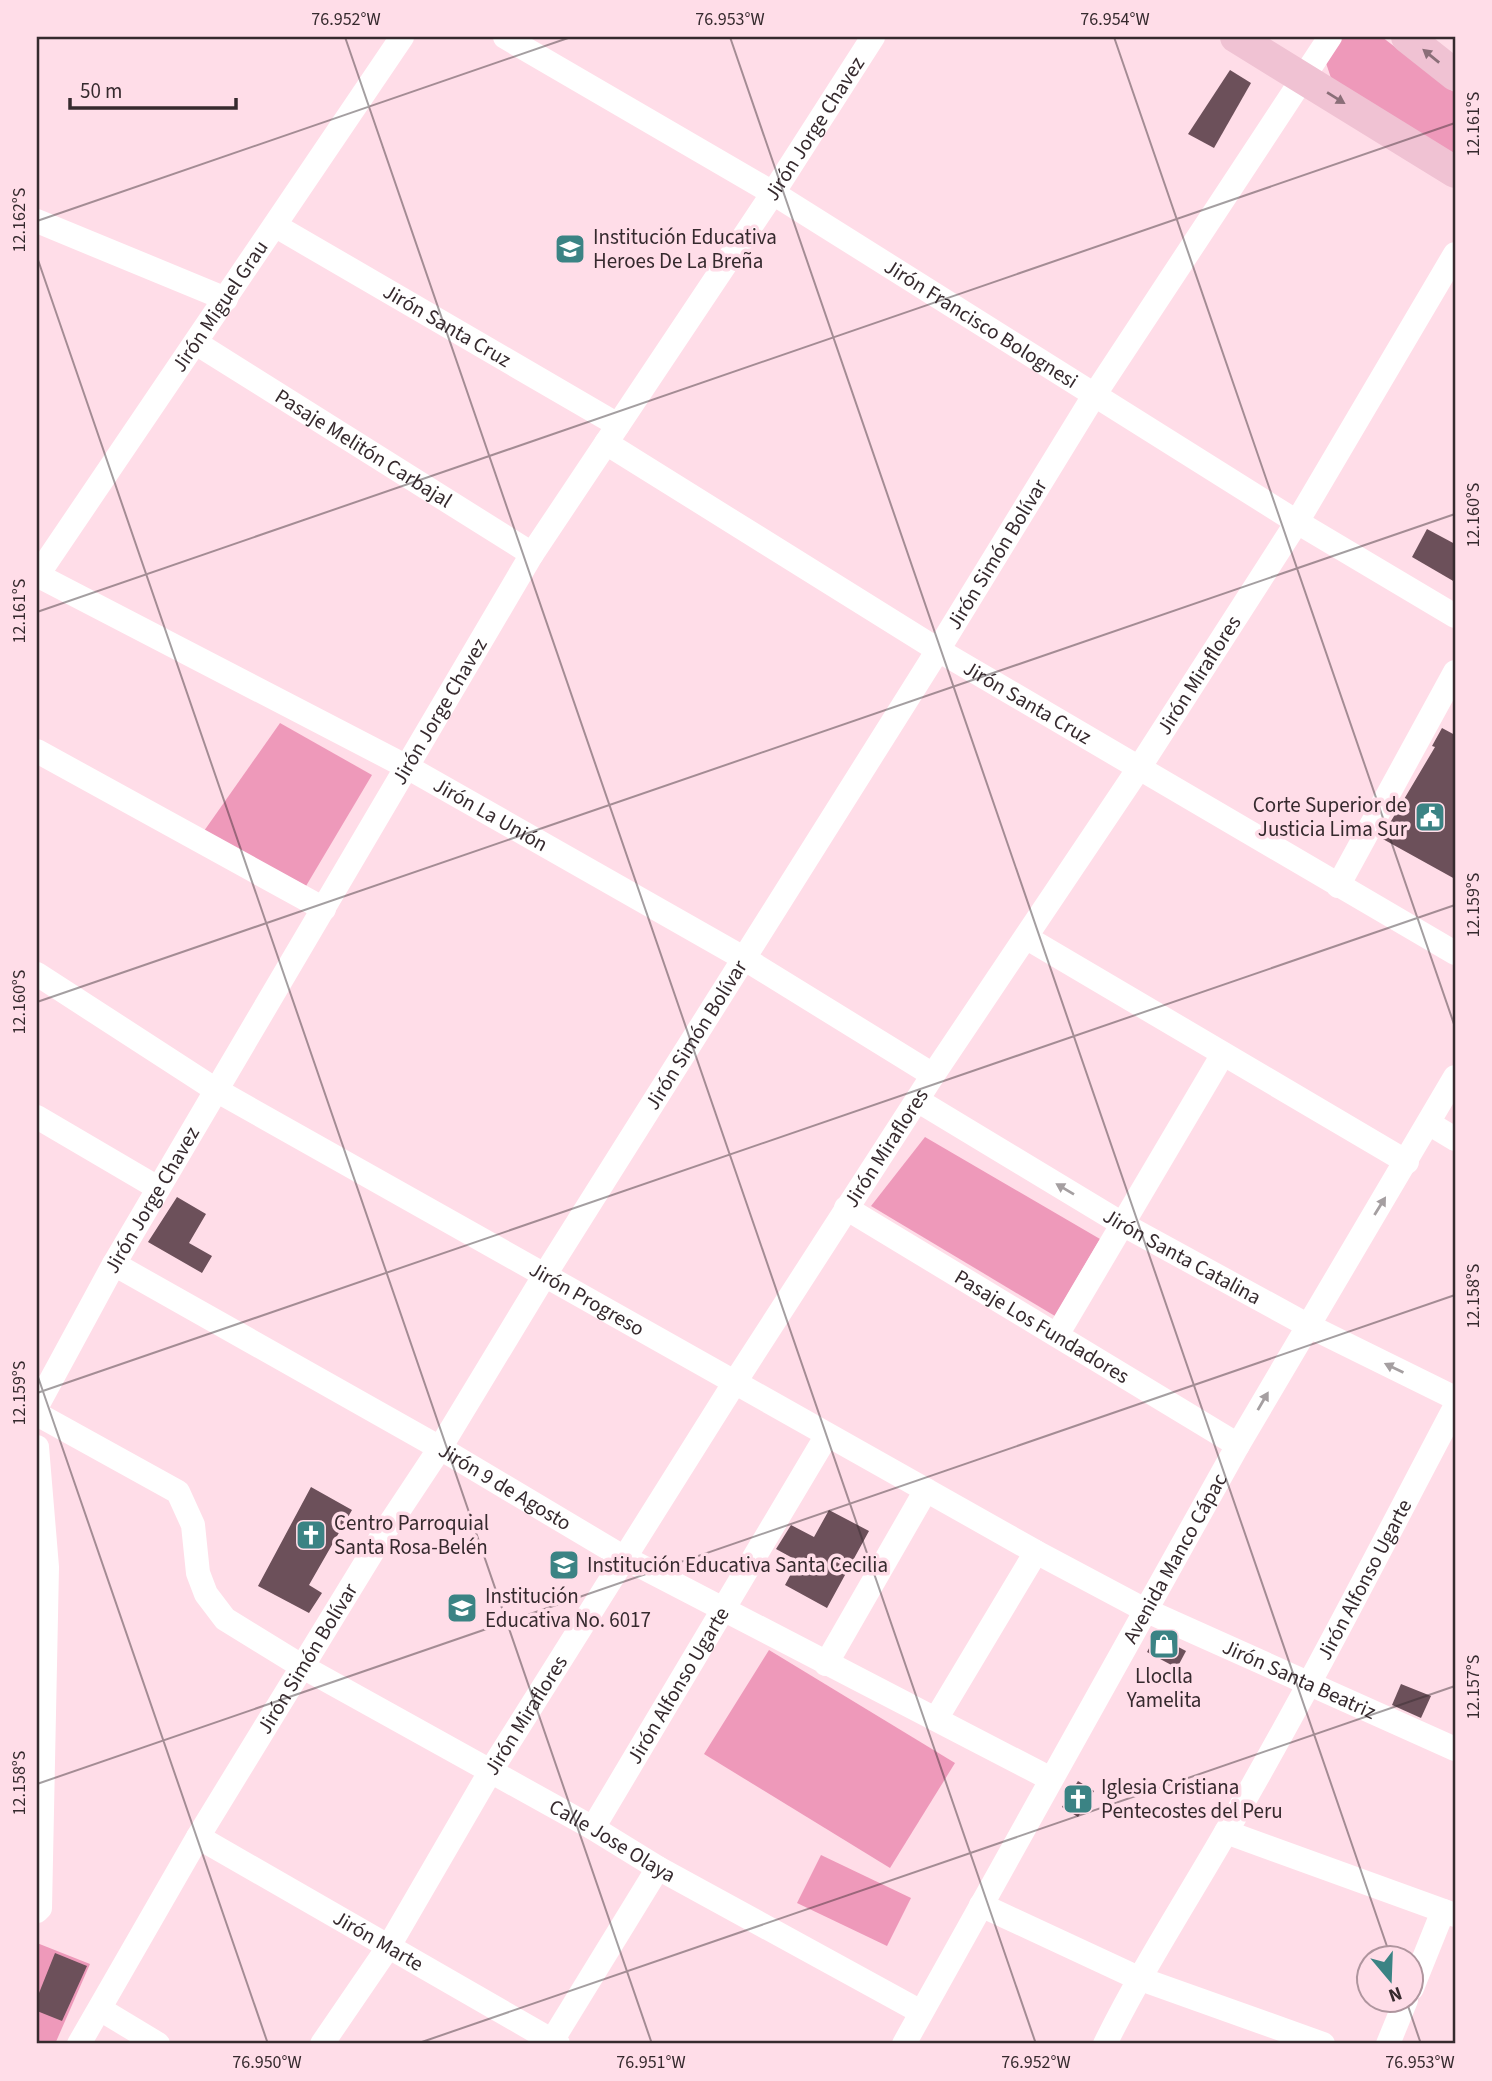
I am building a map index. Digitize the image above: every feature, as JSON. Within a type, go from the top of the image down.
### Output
[{"type":"main road","points":[[1236,37],[1455,172]]},
{"type":"main road","points":[[1407,37],[1455,75]]},
{"type":"street","name":"Jirón Miguel Grau","points":[[37,576],[402,37]]},
{"type":"street","name":"Jirón Francisco Bolognesi","points":[[505,37],[773,193],[1297,522],[1455,616]]},
{"type":"street","name":"Jirón Jorge Chavez","points":[[37,1406],[158,1188],[532,555],[773,193],[873,37]]},
{"type":"street","name":"Jirón Simón Bolívar","points":[[79,2044],[198,1836],[387,1528],[440,1448],[546,1273],[938,650],[1095,394],[1330,37]]},
{"type":"street","points":[[37,221],[226,299]]},
{"type":"street","name":"Jirón Santa Cruz","points":[[276,226],[612,434],[938,650],[1455,953]]},
{"type":"street","name":"Jirón Miraflores","points":[[322,2044],[389,1946],[490,1772],[623,1557],[846,1208],[1139,768],[1297,522],[1455,254]]},
{"type":"street","name":"Pasaje Melitón Carbajal","points":[[196,344],[532,555]]},
{"type":"street","name":"Jirón La Unión","points":[[37,576],[408,768],[745,959],[933,1075]]},
{"type":"street","points":[[1338,886],[1455,672]]},
{"type":"street","points":[[37,751],[324,909]]},
{"type":"street","points":[[1027,938],[1407,1162]]},
{"type":"street","name":"Jirón Progreso","points":[[37,974],[216,1090],[546,1273],[827,1435],[1145,1610]]},
{"type":"street","points":[[1057,1335],[1223,1054]]},
{"type":"street","name":"Avenida Manco Cápac","points":[[904,2044],[1049,1778],[1238,1445],[1307,1325],[1430,1124],[1455,1077]]},
{"type":"street","name":"Jirón Santa Catalina","points":[[917,1100],[1124,1225],[1307,1325],[1455,1398]]},
{"type":"street","points":[[37,1117],[158,1188]]},
{"type":"street","points":[[1430,1124],[1455,1139]]},
{"type":"street","name":"Pasaje Los Fundadores","points":[[846,1208],[1238,1445]]},
{"type":"street","name":"Jirón 9 de Agosto","points":[[114,1264],[440,1448],[623,1557],[1049,1778]]},
{"type":"street","name":"Jirón Alfonso Ugarte","points":[[1105,2044],[1138,1978],[1226,1832],[1308,1683],[1455,1407]]},
{"type":"street","name":"Calle Jose Olaya","points":[[37,1413],[178,1492],[193,1525],[198,1573],[215,1608],[225,1619],[303,1667],[593,1828],[658,1868],[921,2012]]},
{"type":"street","name":"Jirón Alfonso Ugarte","points":[[593,1828],[827,1435]]},
{"type":"street","points":[[37,1447],[47,1567],[38,1909]]},
{"type":"street","points":[[826,1664],[926,1490]]},
{"type":"street","points":[[936,1719],[1037,1552]]},
{"type":"street","name":"Jirón Santa Beatriz","points":[[1145,1610],[1455,1749]]},
{"type":"street","points":[[1226,1832],[1449,1913],[1426,1960]]},
{"type":"street","name":"Jirón Marte","points":[[198,1836],[553,2043]]},
{"type":"street","points":[[553,2043],[658,1868]]},
{"type":"street","points":[[981,1905],[1138,1978],[1323,2044]]},
{"type":"street","points":[[100,2009],[158,2044]]},
{"type":"street","points":[[1388,2044],[1400,2014]]},
{"type":"shaded area","points":[[1338,37],[1382,37],[1455,93],[1455,159],[1332,81],[1326,63]]},
{"type":"shaded area","points":[[280,723],[372,775],[306,886],[204,831]]},
{"type":"shaded area","points":[[925,1137],[1100,1239],[1055,1316],[871,1206]]},
{"type":"shaded area","points":[[769,1650],[955,1763],[890,1868],[704,1754]]},
{"type":"shaded area","points":[[821,1855],[911,1898],[887,1946],[797,1903]]},
{"type":"shaded area","points":[[37,1943],[90,1964],[55,2044],[37,2044]]},
{"type":"building","points":[[1230,70],[1251,83],[1214,148],[1188,134]]},
{"type":"building","points":[[1427,529],[1455,544],[1455,582],[1412,557]]},
{"type":"building","name":"Corte Superior de Justicia Lima Sur","points":[[1442,728],[1455,735],[1455,879],[1381,838],[1435,747],[1432,746]]},
{"type":"building","points":[[177,1197],[206,1214],[189,1243],[212,1256],[202,1273],[148,1242]]},
{"type":"building","name":"Centro Parroquial Santa Rosa-Belén","points":[[311,1487],[352,1510],[309,1585],[322,1593],[309,1613],[258,1586]]},
{"type":"building","points":[[829,1510],[869,1531],[827,1608],[785,1585],[798,1561],[776,1549],[791,1525],[814,1537]]},
{"type":"building","points":[[1161,1638],[1186,1651],[1177,1668],[1147,1652],[1153,1641]]},
{"type":"building","points":[[1401,1684],[1431,1696],[1421,1718],[1392,1705]]},
{"type":"building","name":"Iglesia Cristiana Pentecostes del Peru","points":[[1078,1781],[1094,1791],[1078,1817],[1062,1807]]},
{"type":"building","points":[[55,1953],[87,1966],[62,2021],[37,2011],[37,1998]]},
{"type":"place","name":"Institución Educativa Heroes De La Breña","points":[[570,249]]},
{"type":"place","name":"Corte Superior de Justicia Lima Sur","points":[[1430,817]]},
{"type":"place","name":"Centro Parroquial Santa Rosa-Belén","points":[[311,1535]]},
{"type":"place","name":"Institución Educativa Santa Cecilia","points":[[564,1565]]},
{"type":"place","name":"Institución Educativa No. 6017","points":[[462,1608]]},
{"type":"place","name":"Lloclla Yamelita","points":[[1164,1644]]},
{"type":"place","name":"Iglesia Cristiana Pentecostes del Peru","points":[[1078,1799]]}]
